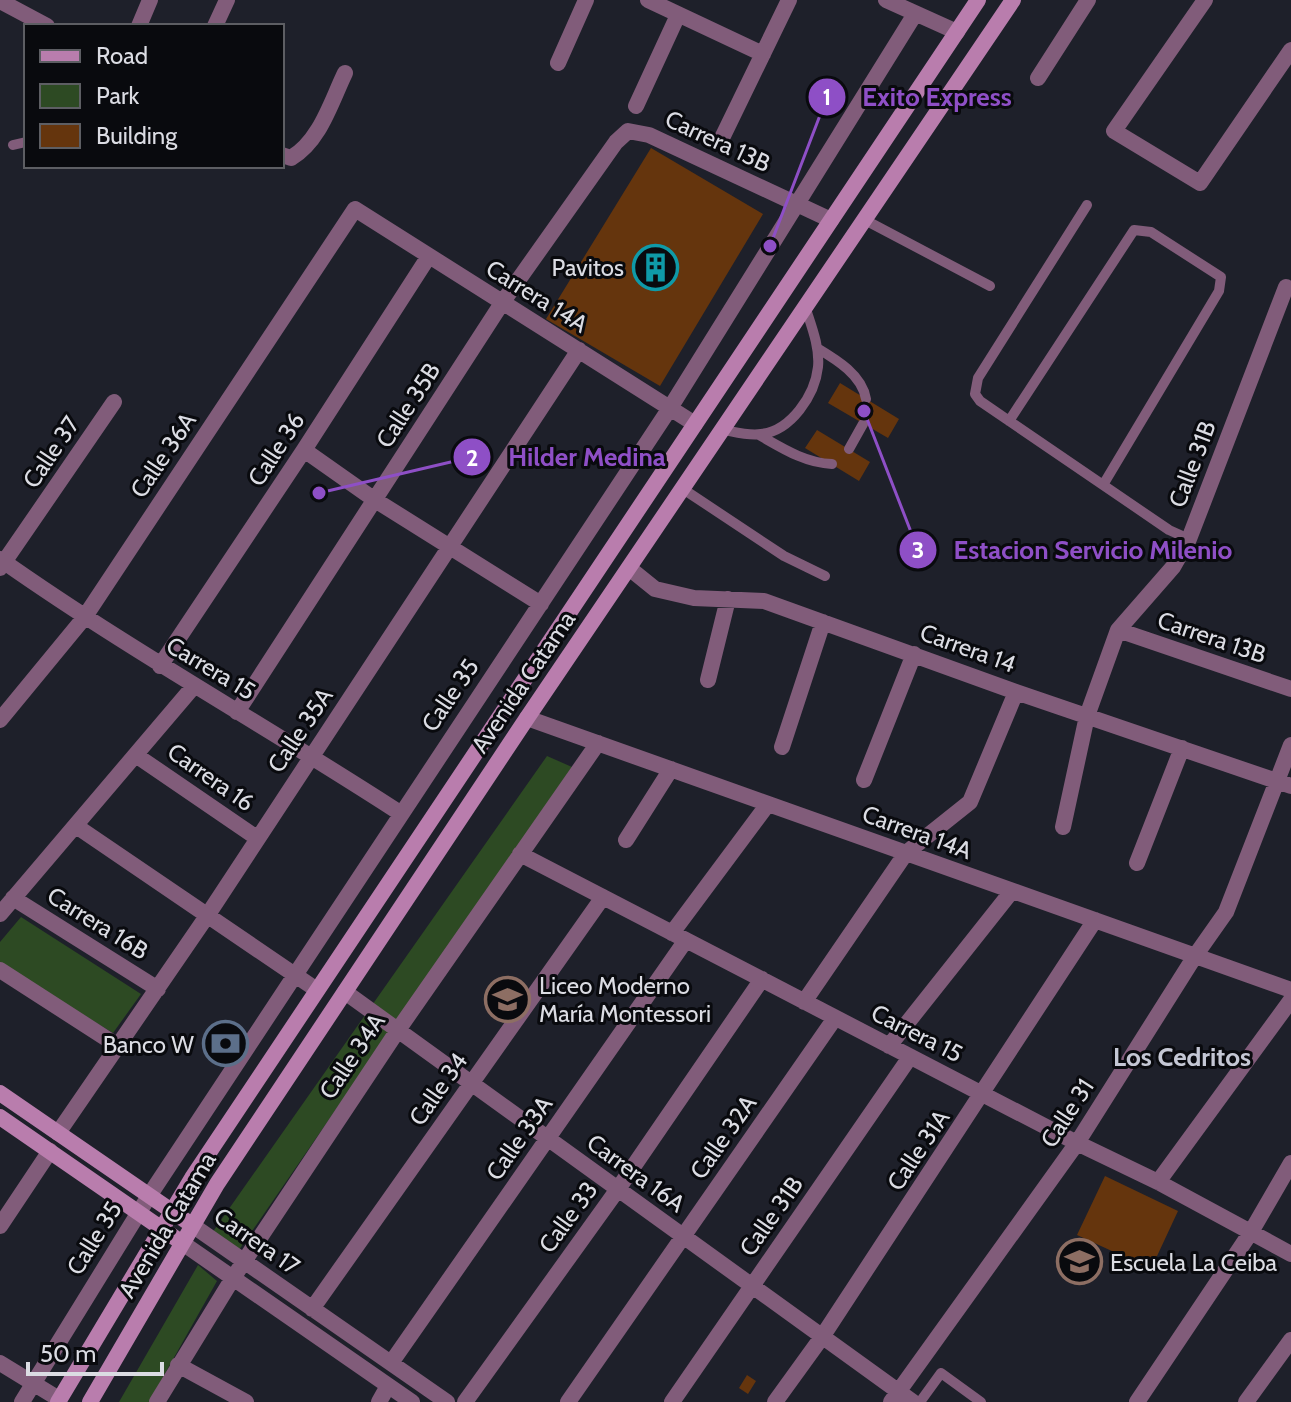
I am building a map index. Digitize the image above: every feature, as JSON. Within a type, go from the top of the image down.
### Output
[{"type":"main road","name":"Avenida Catama","points":[[58,1401],[172,1211],[317,990],[978,0]]},
{"type":"main road","name":"Avenida Catama","points":[[90,1402],[181,1242],[345,992],[1013,0]]},
{"type":"main road","name":"Carrera 17","points":[[0,1093],[192,1225]]},
{"type":"main road","name":"Carrera 17","points":[[0,1117],[181,1242]]},
{"type":"street","points":[[140,24],[150,0]]},
{"type":"street","points":[[216,24],[227,0]]},
{"type":"street","points":[[558,63],[586,0]]},
{"type":"street","points":[[648,0],[763,54]]},
{"type":"street","points":[[722,138],[789,0]]},
{"type":"street","points":[[886,0],[957,32]]},
{"type":"street","points":[[1038,78],[1088,0]]},
{"type":"street","points":[[1205,0],[1114,131],[1200,183],[1291,50]]},
{"type":"street","points":[[0,1],[43,24]]},
{"type":"street","name":"Calle 35","points":[[22,1402],[149,1196],[670,408],[915,14]]},
{"type":"street","points":[[636,106],[678,15]]},
{"type":"street","points":[[287,156],[303,151],[315,136],[345,73]]},
{"type":"street","name":"Carrera 13B","points":[[628,131],[649,135],[831,220]]},
{"type":"street","name":"Calle 35B","points":[[237,712],[502,303],[616,142],[628,131]]},
{"type":"street","name":"Carrera 14A","points":[[355,209],[695,424]]},
{"type":"street","name":"Calle 36A","points":[[0,720],[84,618],[355,209]]},
{"type":"street","name":"Calle 36","points":[[160,666],[429,256]]},
{"type":"street","name":"Calle 31B","points":[[1063,827],[1087,716],[1118,630],[1173,567],[1189,539],[1286,287]]},
{"type":"street","name":"Calle 35A","points":[[58,1133],[207,916],[579,350]]},
{"type":"street","name":"Calle 37","points":[[2,563],[114,402]]},
{"type":"street","points":[[304,450],[375,500],[541,604]]},
{"type":"street","name":"Carrera 15","points":[[2,563],[160,666],[312,755],[400,813]]},
{"type":"street","name":"Carrera 14","points":[[629,568],[655,589],[694,598],[764,601],[1285,784]]},
{"type":"street","points":[[708,680],[728,599]]},
{"type":"street","points":[[782,747],[823,622]]},
{"type":"street","name":"Carrera 13B","points":[[1118,630],[1291,689]]},
{"type":"street","points":[[864,780],[914,654]]},
{"type":"street","points":[[0,914],[194,686]]},
{"type":"street","points":[[804,1002],[906,853],[970,802],[1016,692]]},
{"type":"street","name":"Carrera 14A","points":[[527,718],[1291,990]]},
{"type":"street","name":"Calle 34A","points":[[157,1402],[233,1278],[398,1030],[598,743]]},
{"type":"street","name":"Calle 31","points":[[901,1399],[1077,1143],[1226,912],[1285,784],[1291,745]]},
{"type":"street","points":[[1137,863],[1182,748]]},
{"type":"street","name":"Carrera 16","points":[[137,756],[257,838]]},
{"type":"street","points":[[626,840],[671,769]]},
{"type":"street","name":"Calle 33A","points":[[391,1363],[548,1139],[768,804]]},
{"type":"street","points":[[76,826],[317,990]]},
{"type":"street","name":"Carrera 15","points":[[520,854],[1158,1182],[1291,1254]]},
{"type":"street","points":[[889,1046],[1012,891]]},
{"type":"street","name":"Calle 34","points":[[312,1309],[603,897]]},
{"type":"street","name":"Carrera 16B","points":[[13,898],[158,989]]},
{"type":"street","name":"Calle 31A","points":[[775,1402],[822,1337],[1095,920]]},
{"type":"street","points":[[0,970],[118,1046]]},
{"type":"street","name":"Calle 33","points":[[465,1402],[618,1189],[762,979]]},
{"type":"street","name":"Carrera 16A","points":[[345,992],[822,1337],[901,1399]]},
{"type":"street","points":[[1158,1182],[1291,1000]]},
{"type":"street","name":"Calle 32A","points":[[568,1402],[835,1018]]},
{"type":"street","name":"Calle 31B","points":[[672,1402],[910,1057]]},
{"type":"street","points":[[0,1226],[50,1151]]},
{"type":"street","points":[[1137,1402],[1251,1232],[1291,1163]]},
{"type":"street","name":"Carrera 17","points":[[192,1225],[447,1402]]},
{"type":"street","name":"Carrera 17","points":[[181,1242],[412,1402]]},
{"type":"street","points":[[1246,1402],[1291,1340]]},
{"type":"street","points":[[0,1363],[58,1401]]},
{"type":"street","points":[[178,1365],[246,1402]]},
{"type":"street","points":[[379,1402],[388,1386]]},
{"type":"lane","points":[[13,145],[24,142]]},
{"type":"lane","points":[[1087,205],[975,387],[975,394],[980,401],[1169,530],[1189,539]]},
{"type":"lane","points":[[865,220],[990,286]]},
{"type":"lane","points":[[1009,421],[1134,230],[1151,232],[1221,277],[1219,291],[1103,485]]},
{"type":"lane","points":[[759,435],[776,430],[790,420],[802,405],[816,376],[817,348],[805,306]]},
{"type":"lane","points":[[817,348],[857,379],[866,399]]},
{"type":"lane","points":[[849,449],[863,424]]},
{"type":"lane","points":[[724,430],[759,435],[818,464],[832,464]]},
{"type":"lane","points":[[683,489],[784,556],[825,576]]},
{"type":"lane","points":[[920,1402],[941,1373],[981,1402]]},
{"type":"green space","points":[[547,756],[572,767],[239,1250],[212,1233]]},
{"type":"green space","points":[[21,917],[141,994],[113,1033],[0,964],[0,942]]},
{"type":"green space","points":[[198,1265],[217,1281],[149,1402],[119,1402]]},
{"type":"building","name":"Pavitos","points":[[651,148],[763,214],[660,386],[546,319]]},
{"type":"building","points":[[840,383],[899,419],[888,438],[828,403]]},
{"type":"building","points":[[817,430],[870,462],[859,481],[805,448]]},
{"type":"building","points":[[1105,1176],[1178,1211],[1151,1269],[1077,1235]]},
{"type":"building","points":[[747,1375],[756,1381],[748,1394],[739,1388]]},
{"type":"place","name":"Exito Express","points":[[770,246]]},
{"type":"place","name":"Pavitos","points":[[655,267]]},
{"type":"place","name":"Estacion Servicio Milenio","points":[[864,411]]},
{"type":"place","name":"Hilder Medina","points":[[319,493]]},
{"type":"place","name":"Liceo Moderno María Montessori","points":[[508,999]]},
{"type":"place","name":"Banco W","points":[[225,1044]]},
{"type":"place","name":"Escuela La Ceiba","points":[[1079,1262]]},
{"type":"district","name":"Los Cedritos","points":[[1182,1057]]}]
